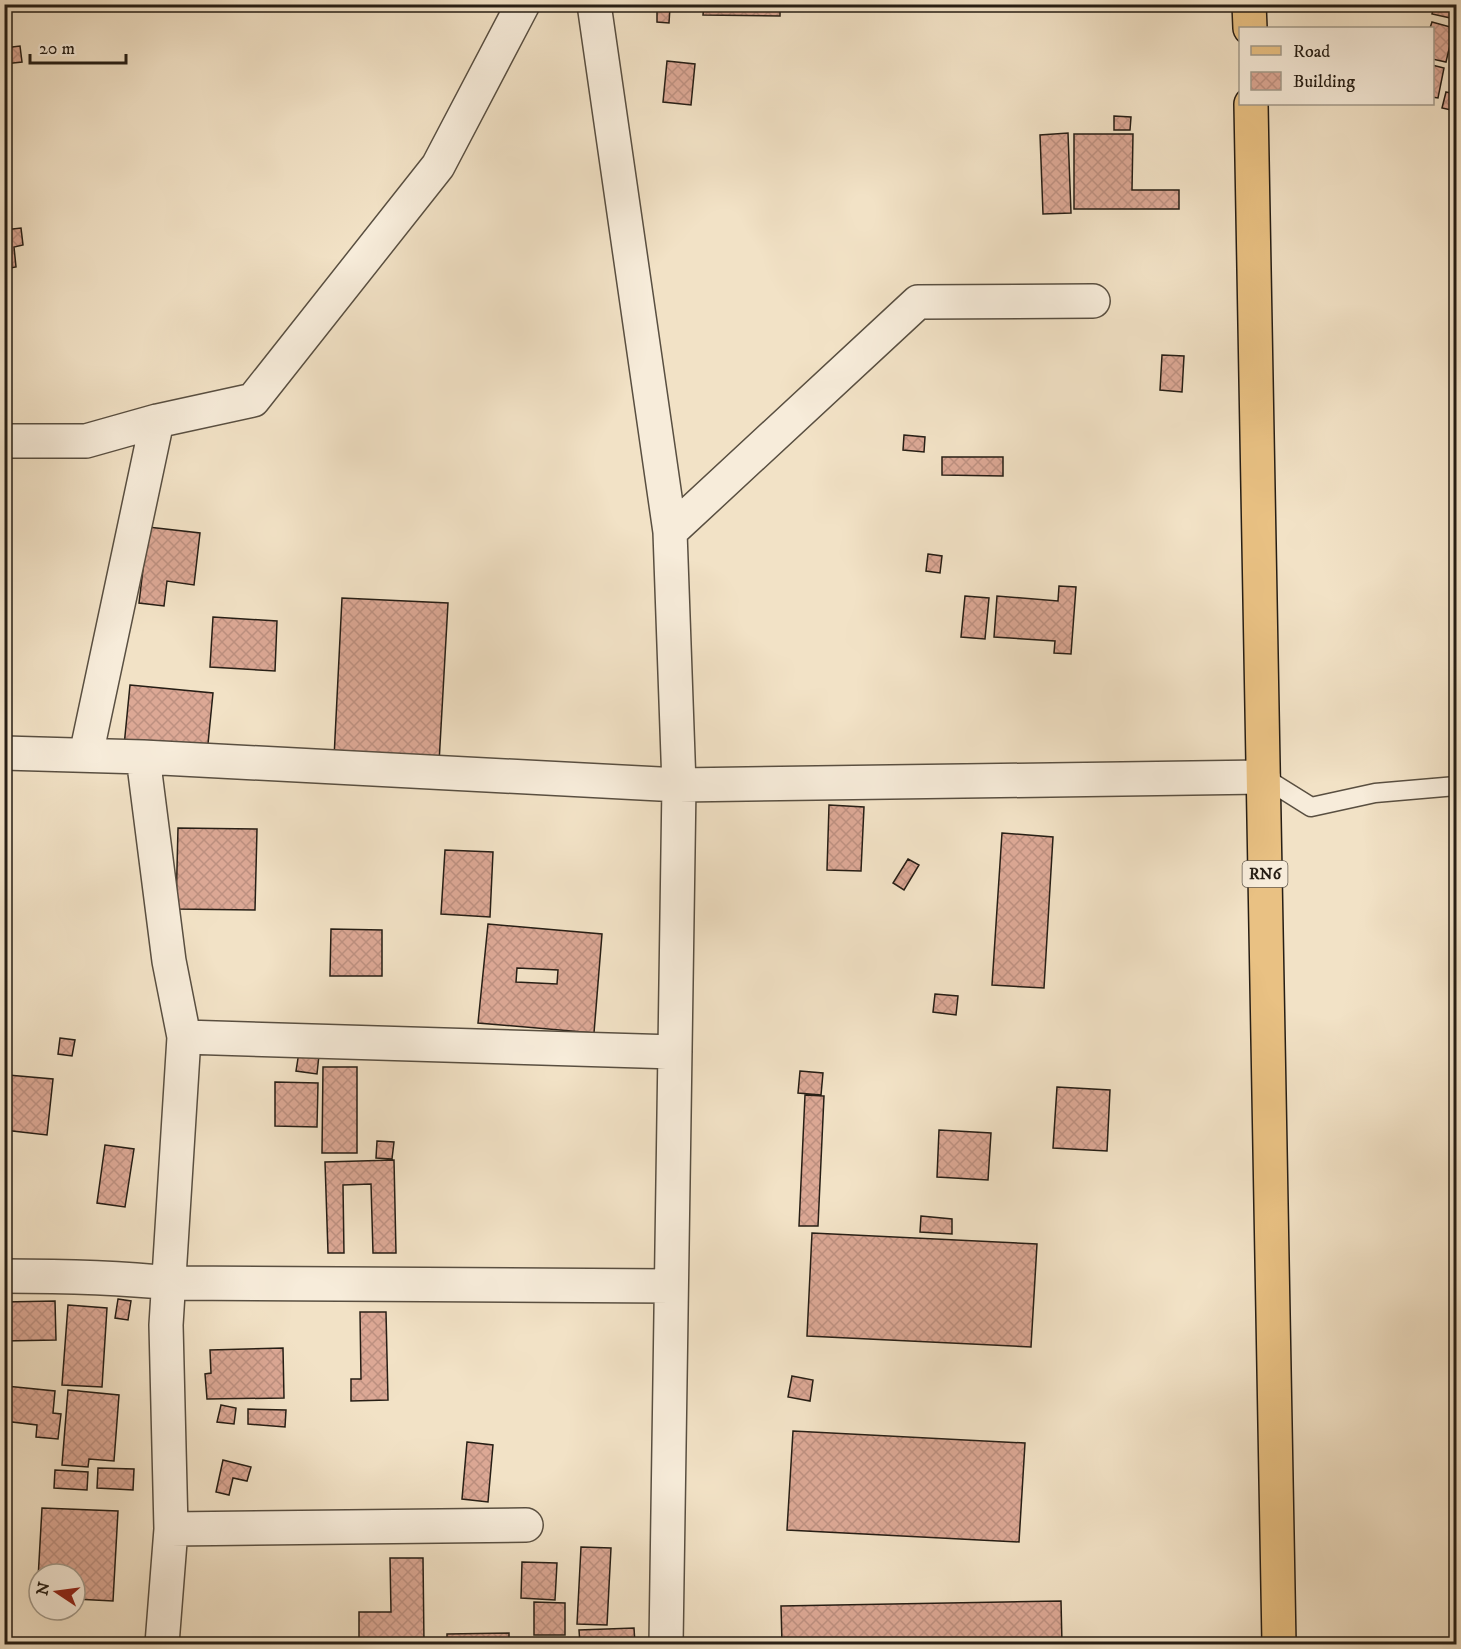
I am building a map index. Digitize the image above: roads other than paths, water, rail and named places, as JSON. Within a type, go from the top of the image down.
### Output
[{"type":"main road","points":[[1249,4],[1250,27]]},
{"type":"main road","name":"RN6","points":[[1251,105],[1279,1644]]},
{"type":"street","points":[[4,441],[86,441],[158,421],[253,400],[438,166],[523,4]]},
{"type":"street","points":[[594,4],[670,532],[679,785],[666,1644]]},
{"type":"street","points":[[670,532],[918,302],[1092,301]]},
{"type":"street","points":[[86,755],[158,421]]},
{"type":"street","points":[[4,753],[143,757],[679,785],[1263,777]]},
{"type":"street","points":[[143,757],[169,961],[184,1037],[166,1324],[171,1529],[162,1644]]},
{"type":"street","points":[[184,1037],[675,1052]]},
{"type":"street","points":[[4,1276],[145,1280],[170,1283],[671,1286]]},
{"type":"street","points":[[171,1529],[526,1525]]},
{"type":"lane","points":[[1263,777],[1311,807],[1375,793],[1456,786]]}]
